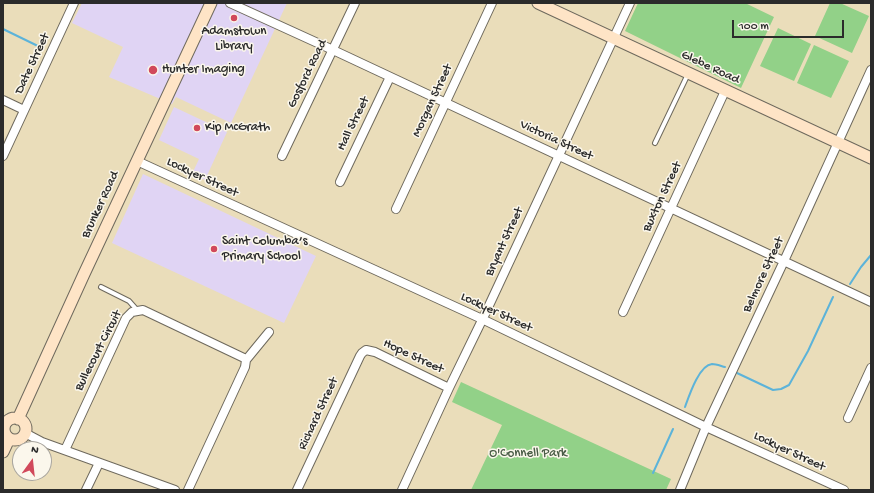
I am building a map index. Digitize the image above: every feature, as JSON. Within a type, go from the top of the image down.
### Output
[{"type":"main road","name":"Brunker Road","points":[[18,419],[212,3]]},
{"type":"main road","name":"Glebe Road","points":[[538,3],[871,158]]},
{"type":"main road","points":[[10,419],[18,419],[25,424],[25,433],[18,440],[9,438],[4,432],[4,424],[10,419]]},
{"type":"main road","points":[[3,452],[9,438]]},
{"type":"street","name":"Date Street","points":[[3,156],[74,3]]},
{"type":"street","name":"Victoria Street","points":[[230,3],[871,302]]},
{"type":"street","name":"Gosford Road","points":[[282,156],[355,3]]},
{"type":"street","name":"Morgan Street","points":[[396,209],[492,3]]},
{"type":"street","name":"Bryant Street","points":[[402,490],[630,3]]},
{"type":"street","name":"Belmore Street","points":[[680,490],[706,427],[838,143],[868,84],[871,70]]},
{"type":"street","name":"Hall Street","points":[[340,182],[390,77]]},
{"type":"street","name":"Buxton Street","points":[[623,312],[725,91]]},
{"type":"street","points":[[3,100],[24,110]]},
{"type":"street","name":"Lockyer Street","points":[[137,161],[482,319],[706,427],[844,490]]},
{"type":"street","name":"Bullecourt Circuit","points":[[65,450],[126,318],[132,312],[143,310],[148,312],[246,360]]},
{"type":"street","points":[[188,490],[246,367],[246,360],[269,332]]},
{"type":"street","name":"Hope Street","points":[[366,350],[375,352],[449,388]]},
{"type":"street","name":"Richard Street","points":[[297,490],[360,356],[366,350]]},
{"type":"street","points":[[848,418],[871,368]]},
{"type":"street","points":[[25,433],[42,442],[175,490]]},
{"type":"street","points":[[86,490],[98,463]]},
{"type":"lane","points":[[655,143],[688,73]]},
{"type":"lane","points":[[101,287],[129,301],[137,310]]},
{"type":"shaded area","points":[[82,3],[287,3],[231,123],[176,97],[172,104],[109,77],[123,47],[72,23]]},
{"type":"shaded area","points":[[174,107],[227,132],[205,180],[192,174],[199,159],[159,140]]},
{"type":"shaded area","name":"Saint Columba’s Primary School","points":[[143,174],[316,256],[284,323],[112,243]]},
{"type":"green space","points":[[638,3],[745,3],[774,17],[741,88],[625,31]]},
{"type":"green space","points":[[830,3],[840,3],[869,16],[852,53],[815,36]]},
{"type":"green space","points":[[778,28],[811,44],[794,81],[760,66]]},
{"type":"green space","points":[[814,45],[849,61],[831,98],[797,83]]},
{"type":"green space","name":"O'Connell Park","points":[[461,382],[671,479],[666,490],[471,490],[502,425],[452,402]]},
{"type":"waterway","points":[[3,29],[42,48]]},
{"type":"waterway","points":[[850,284],[871,255]]},
{"type":"waterway","points":[[737,373],[773,390],[781,389],[789,385],[808,351],[833,297]]},
{"type":"waterway","points":[[685,407],[695,382],[703,370],[712,364],[725,367]]},
{"type":"waterway","points":[[653,473],[673,429]]},
{"type":"place","name":"Adamstown Library","points":[[234,18]]},
{"type":"place","name":"Hunter Imaging","points":[[153,70]]},
{"type":"place","name":"Kip McGrath","points":[[197,128]]},
{"type":"place","name":"Saint Columba’s Primary School","points":[[214,249]]}]
